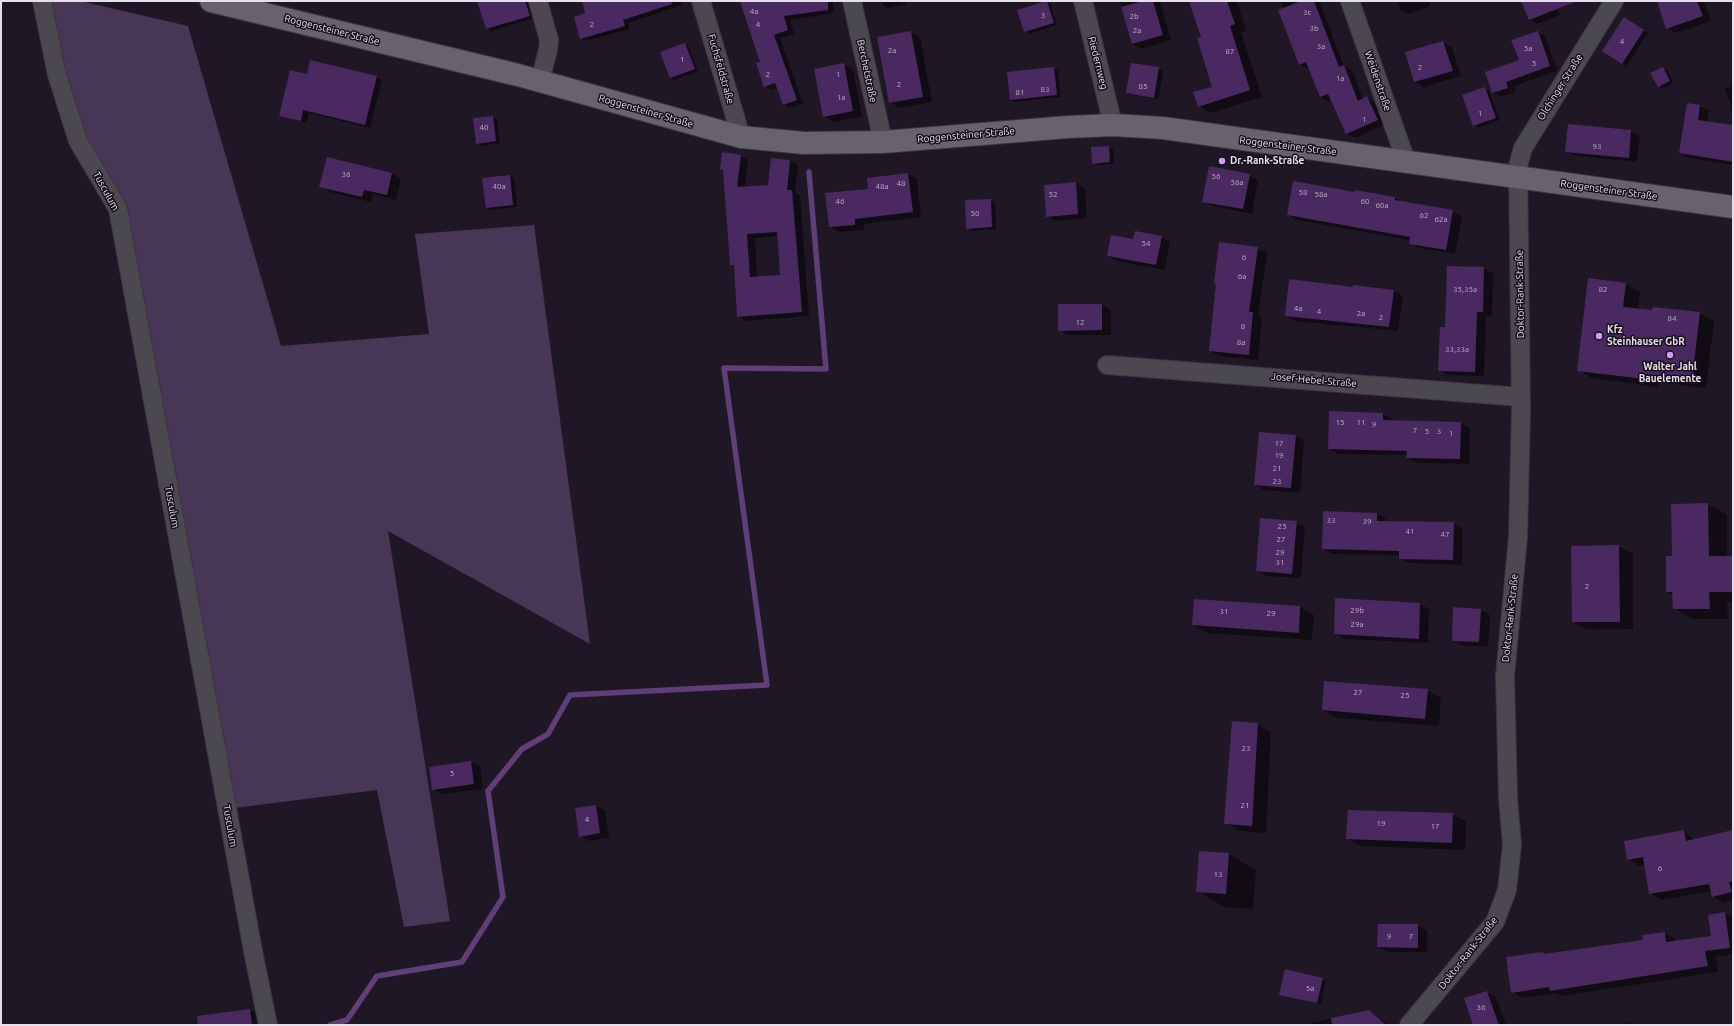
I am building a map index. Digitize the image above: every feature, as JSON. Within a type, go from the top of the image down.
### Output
[{"type":"street","name":"Tusculum","points":[[42,1],[57,75],[78,141],[118,209],[253,951],[268,1025]]},
{"type":"street","name":"Roggensteiner Straße","points":[[211,1],[540,81],[741,137],[804,143],[883,142],[1068,127],[1113,125],[1163,128],[1733,207]]},
{"type":"street","points":[[538,1],[549,40],[540,81]]},
{"type":"street","name":"Fuchsfeldstraße","points":[[701,1],[741,137]]},
{"type":"street","name":"Berchetstraße","points":[[852,1],[883,142]]},
{"type":"street","name":"Riedernweg","points":[[1083,1],[1113,125]]},
{"type":"street","name":"Weidenstraße","points":[[1350,1],[1406,161]]},
{"type":"street","name":"Olchinger Straße","points":[[1517,177],[1518,166],[1523,148],[1614,1]]},
{"type":"street","name":"Doktor-Rank-Straße","points":[[1409,1025],[1495,922],[1507,890],[1512,845],[1508,798],[1505,676],[1518,537],[1521,397],[1519,202],[1517,177]]},
{"type":"street","name":"Josef-Hebel-Straße","points":[[1107,365],[1521,397]]},
{"type":"shaded area","points":[[49,1],[80,1],[188,26],[281,346],[429,334],[415,234],[534,225],[590,644],[388,531],[450,921],[404,927],[377,790],[234,808],[124,207],[84,138],[63,73]]},
{"type":"building","points":[[477,1],[525,1],[530,16],[486,29]]},
{"type":"building","points":[[582,1],[671,1],[672,4],[623,20],[625,26],[580,39],[574,17],[585,13]]},
{"type":"building","points":[[740,1],[828,1],[828,10],[784,16],[788,30],[774,35],[797,100],[783,105],[775,83],[764,87],[756,63],[760,62]]},
{"type":"building","points":[[1047,1],[1054,23],[1024,32],[1017,10]]},
{"type":"building","points":[[1143,1],[1153,1],[1163,35],[1132,44],[1121,7]]},
{"type":"building","points":[[1189,1],[1227,1],[1235,24],[1230,26],[1250,90],[1198,107],[1193,92],[1212,87],[1197,38],[1201,37]]},
{"type":"building","points":[[1301,1],[1314,1],[1339,67],[1344,65],[1358,101],[1367,96],[1378,120],[1346,134],[1328,94],[1320,97],[1306,62],[1299,65],[1278,10]]},
{"type":"building","points":[[1521,1],[1575,1],[1575,2],[1529,20]]},
{"type":"building","points":[[1657,1],[1697,1],[1703,16],[1666,29]]},
{"type":"building","points":[[1624,17],[1644,30],[1622,64],[1602,51]]},
{"type":"building","points":[[911,31],[923,97],[889,103],[877,37]]},
{"type":"building","points":[[1538,31],[1550,66],[1506,82],[1508,88],[1492,93],[1485,72],[1519,60],[1511,40]]},
{"type":"building","points":[[1443,41],[1453,71],[1414,82],[1405,52]]},
{"type":"building","points":[[685,43],[695,69],[670,78],[660,52]]},
{"type":"building","points":[[310,60],[377,76],[365,125],[303,110],[301,121],[279,116],[290,70],[307,74]]},
{"type":"building","points":[[844,63],[853,111],[823,117],[814,69]]},
{"type":"building","points":[[1131,63],[1159,67],[1154,98],[1126,93]]},
{"type":"building","points":[[1054,67],[1057,95],[1010,100],[1007,72]]},
{"type":"building","points":[[1663,67],[1670,81],[1658,87],[1650,73]]},
{"type":"building","points":[[1485,87],[1496,118],[1473,126],[1462,95]]},
{"type":"building","points":[[1687,103],[1700,105],[1698,120],[1733,125],[1733,162],[1679,153]]},
{"type":"building","points":[[493,116],[496,141],[476,144],[473,118]]},
{"type":"building","points":[[1568,124],[1631,130],[1629,158],[1565,152]]},
{"type":"building","points":[[1109,146],[1110,162],[1092,164],[1091,147]]},
{"type":"building","points":[[722,152],[741,155],[737,187],[768,185],[771,158],[790,160],[787,190],[792,190],[802,312],[737,317],[734,265],[730,265],[723,170],[720,170]],"holes":[[[777,232],[780,275],[750,277],[747,234]]]},
{"type":"building","points":[[327,157],[392,173],[387,195],[364,190],[362,197],[319,187]]},
{"type":"building","points":[[1209,166],[1250,174],[1243,209],[1202,202]]},
{"type":"building","points":[[908,173],[913,212],[855,219],[855,225],[829,227],[825,193],[868,189],[867,178]]},
{"type":"building","points":[[510,175],[513,205],[486,208],[482,178]]},
{"type":"building","points":[[1293,181],[1355,192],[1355,190],[1395,197],[1395,200],[1453,210],[1446,250],[1409,244],[1410,237],[1287,215]]},
{"type":"building","points":[[1076,182],[1078,214],[1046,217],[1044,185]]},
{"type":"building","points":[[991,199],[992,227],[966,229],[965,200]]},
{"type":"building","points":[[1135,231],[1162,236],[1156,265],[1107,256],[1111,235],[1133,239]]},
{"type":"building","points":[[1219,242],[1258,247],[1249,312],[1253,312],[1249,355],[1209,351],[1216,284],[1214,283]]},
{"type":"building","points":[[1447,266],[1484,267],[1483,312],[1477,312],[1475,372],[1438,371],[1440,327],[1445,327]]},
{"type":"building","points":[[1588,278],[1626,283],[1623,307],[1652,310],[1653,307],[1700,312],[1692,380],[1644,374],[1644,379],[1577,371]]},
{"type":"building","points":[[1289,279],[1353,287],[1353,285],[1394,290],[1389,327],[1285,316]]},
{"type":"building","points":[[1058,304],[1102,304],[1102,330],[1058,331]]},
{"type":"building","points":[[1329,411],[1383,413],[1383,420],[1461,422],[1460,459],[1406,458],[1407,451],[1328,449]]},
{"type":"building","points":[[1259,432],[1296,435],[1291,488],[1254,485]]},
{"type":"building","points":[[1708,503],[1709,556],[1733,556],[1733,592],[1709,592],[1710,609],[1673,609],[1672,592],[1666,592],[1666,556],[1672,556],[1671,504]]},
{"type":"building","points":[[1323,511],[1377,513],[1377,521],[1454,522],[1453,560],[1399,559],[1399,551],[1322,549]]},
{"type":"building","points":[[1260,518],[1297,521],[1292,574],[1256,571]]},
{"type":"building","points":[[1619,545],[1620,622],[1572,622],[1571,546]]},
{"type":"building","points":[[1335,598],[1420,603],[1419,639],[1334,634]]},
{"type":"building","points":[[1194,599],[1300,606],[1299,633],[1192,625]]},
{"type":"building","points":[[1453,607],[1481,609],[1479,642],[1452,641]]},
{"type":"building","points":[[1324,681],[1428,689],[1425,719],[1322,710]]},
{"type":"building","points":[[1232,721],[1258,723],[1252,826],[1224,824]]},
{"type":"building","points":[[471,761],[474,784],[432,790],[429,767]]},
{"type":"building","points":[[596,805],[600,833],[579,837],[575,808]]},
{"type":"building","points":[[1348,810],[1453,813],[1452,843],[1346,839]]},
{"type":"building","points":[[1684,830],[1686,841],[1733,830],[1733,881],[1729,882],[1732,892],[1712,897],[1709,884],[1649,894],[1643,857],[1627,860],[1624,841]]},
{"type":"building","points":[[1199,851],[1229,853],[1226,894],[1196,892]]},
{"type":"building","points":[[1725,912],[1730,948],[1705,951],[1708,966],[1550,991],[1549,987],[1511,993],[1506,957],[1543,952],[1544,954],[1643,940],[1642,935],[1665,932],[1666,942],[1711,936],[1708,915]]},
{"type":"building","points":[[1378,924],[1418,924],[1418,948],[1377,947]]},
{"type":"building","points":[[1285,969],[1323,978],[1317,1003],[1279,995]]},
{"type":"building","points":[[1487,991],[1499,1025],[1473,1025],[1464,998]]},
{"type":"building","points":[[250,1009],[252,1025],[198,1025],[197,1016]]},
{"type":"building","points":[[1369,1010],[1386,1025],[1332,1025],[1331,1018]]},
{"type":"waterway","points":[[330,1025],[347,1020],[377,976],[462,962],[503,897],[488,791],[522,749],[548,734],[570,695],[767,685],[724,368],[826,369],[809,172]]},
{"type":"place","name":"Dr.-Rank-Straße","points":[[1222,161]]},
{"type":"place","name":"Kfz Steinhauser GbR","points":[[1599,336]]},
{"type":"place","name":"Walter Jahl Bauelemente","points":[[1670,355]]}]
